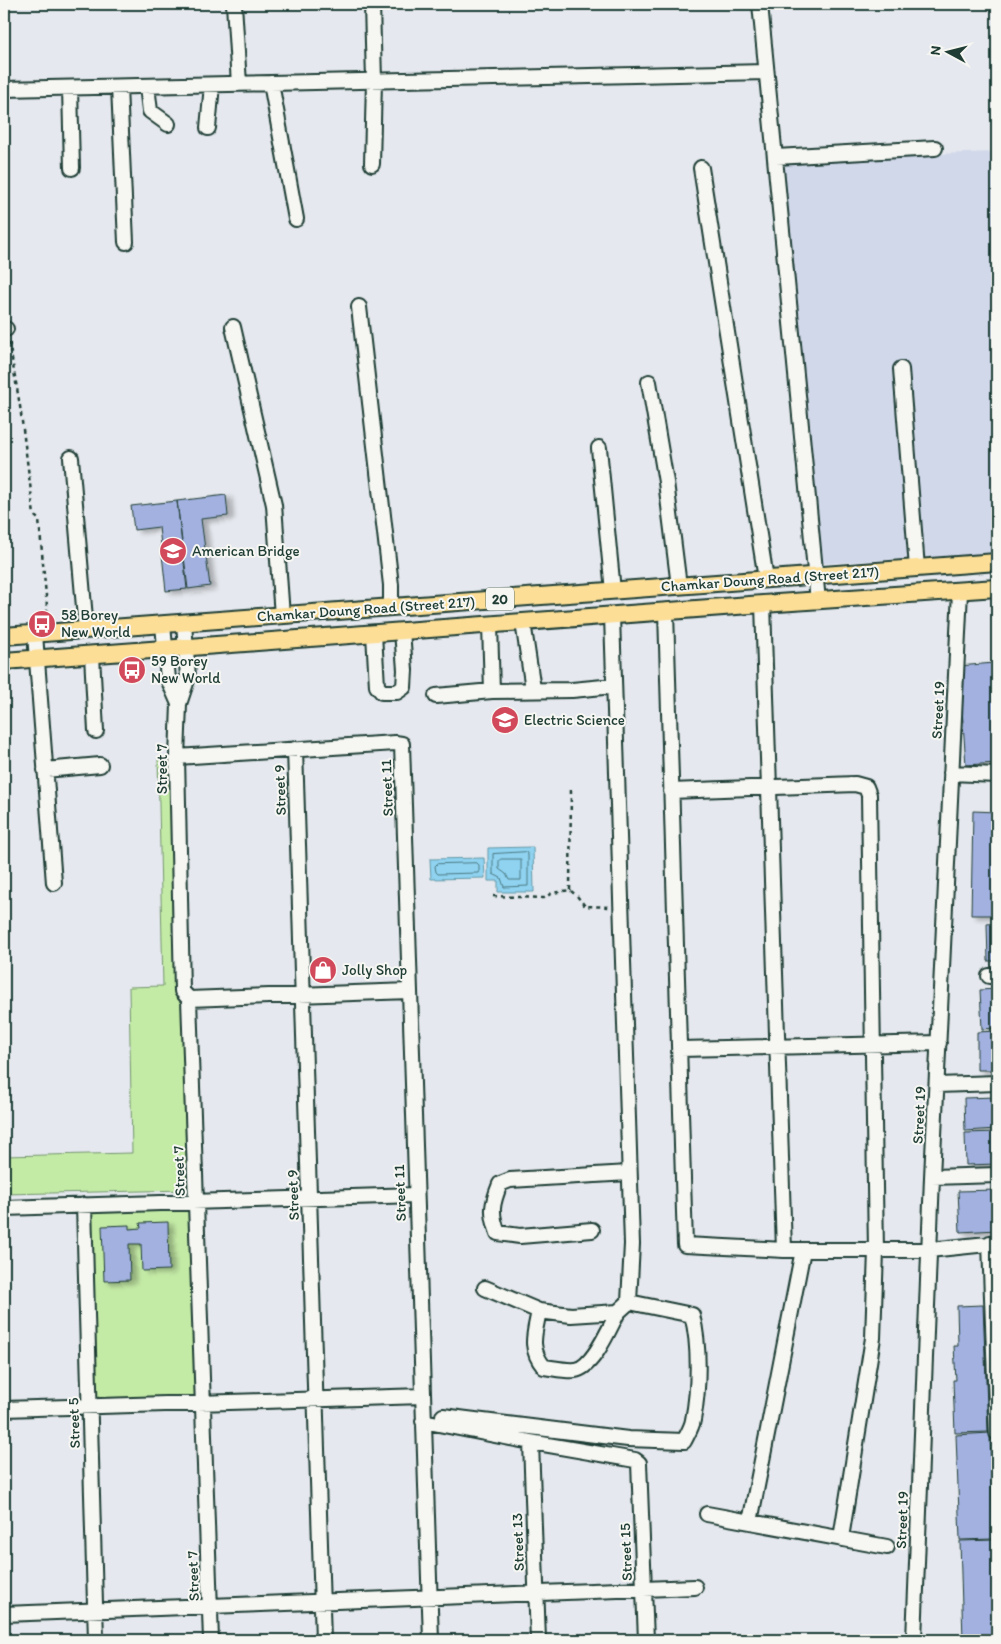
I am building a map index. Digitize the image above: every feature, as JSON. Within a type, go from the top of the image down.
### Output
[{"type":"main road","name":"Chamkar Doung Road (Street 217)","points":[[4,636],[997,562]]},
{"type":"main road","name":"Chamkar Doung Road (Street 217)","points":[[4,662],[997,588]]},
{"type":"street","points":[[234,4],[239,84]]},
{"type":"street","points":[[372,4],[374,81],[372,164]]},
{"type":"street","points":[[760,4],[818,600]]},
{"type":"street","points":[[4,89],[766,72]]},
{"type":"street","points":[[271,83],[296,218]]},
{"type":"street","points":[[208,128],[212,84]]},
{"type":"street","points":[[146,86],[150,112],[168,124]]},
{"type":"street","points":[[119,87],[126,242]]},
{"type":"street","points":[[70,88],[72,168]]},
{"type":"street","points":[[776,157],[935,148]]},
{"type":"street","points":[[701,168],[766,579]]},
{"type":"street","points":[[359,307],[392,585],[391,607]]},
{"type":"street","points":[[233,327],[274,505],[282,616]]},
{"type":"street","points":[[901,368],[918,568]]},
{"type":"street","points":[[650,382],[666,482],[679,586]]},
{"type":"street","points":[[599,448],[613,591]]},
{"type":"street","points":[[71,458],[86,630]]},
{"type":"street","name":"Street 19","points":[[914,1640],[932,1176],[960,591]]},
{"type":"street","points":[[763,604],[784,1250]]},
{"type":"street","points":[[666,612],[685,1245],[784,1250],[876,1251],[929,1250],[994,1243],[997,1432]]},
{"type":"street","points":[[539,1311],[533,1344],[536,1358],[544,1367],[576,1370],[586,1364],[600,1345],[618,1312],[629,1302],[632,1244],[612,616]]},
{"type":"street","points":[[523,622],[533,690]]},
{"type":"street","name":"Street 7","points":[[184,623],[188,677],[179,704],[178,757],[182,991],[189,999],[211,1640]]},
{"type":"street","name":"Street 7","points":[[163,624],[168,679],[179,704]]},
{"type":"street","points":[[490,625],[492,691]]},
{"type":"street","points":[[374,634],[377,686],[382,692],[397,692],[404,687],[405,670],[402,632]]},
{"type":"street","points":[[43,633],[37,659],[54,883]]},
{"type":"street","points":[[92,655],[96,731]]},
{"type":"street","points":[[436,696],[492,691],[572,690],[614,686]]},
{"type":"street","name":"Street 11","points":[[295,749],[402,744],[431,1640]]},
{"type":"street","points":[[178,757],[295,749]]},
{"type":"street","name":"Street 9","points":[[295,749],[323,1640]]},
{"type":"street","points":[[46,770],[100,765]]},
{"type":"street","points":[[951,773],[997,775]]},
{"type":"street","points":[[671,791],[855,784],[866,787],[869,795],[876,1251],[873,1338],[841,1538]]},
{"type":"street","points":[[189,999],[410,991]]},
{"type":"street","points":[[680,1049],[938,1043]]},
{"type":"street","points":[[936,1085],[997,1083]]},
{"type":"street","points":[[592,1230],[520,1236],[498,1233],[492,1218],[492,1203],[500,1184],[510,1180],[630,1173]]},
{"type":"street","points":[[932,1176],[997,1175]]},
{"type":"street","points":[[4,1208],[416,1195]]},
{"type":"street","name":"Street 5","points":[[84,1206],[96,1640]]},
{"type":"street","points":[[750,1522],[803,1250]]},
{"type":"street","points":[[485,1288],[539,1311],[571,1315],[618,1312]]},
{"type":"street","points":[[443,1416],[628,1439],[684,1441],[693,1422],[698,1376],[695,1326],[692,1315],[629,1302]]},
{"type":"street","points":[[4,1408],[423,1396]]},
{"type":"street","points":[[424,1421],[531,1442]]},
{"type":"street","name":"Street 15","points":[[531,1442],[635,1460],[639,1463],[646,1640]]},
{"type":"street","name":"Street 13","points":[[531,1442],[538,1640]]},
{"type":"street","points":[[707,1514],[888,1547]]},
{"type":"street","points":[[4,1614],[695,1587]]},
{"type":"path","points":[[4,301],[5,329],[20,406],[34,515],[39,520],[43,633]]},
{"type":"path","points":[[570,890],[571,788]]},
{"type":"path","points":[[493,896],[544,898],[552,892],[570,890],[578,896],[585,906],[621,907]]},
{"type":"shaded area","points":[[997,152],[997,553],[817,564],[783,159]]},
{"type":"green space","points":[[177,757],[187,1190],[4,1194],[4,1156],[132,1153],[129,987],[163,986],[158,758]]},
{"type":"green space","points":[[191,1207],[196,1398],[93,1398],[89,1209]]},
{"type":"water","points":[[533,847],[534,892],[498,892],[498,881],[488,881],[488,848]]},
{"type":"water","points":[[484,858],[485,878],[431,879],[430,859]]},
{"type":"building","points":[[226,495],[228,516],[201,519],[210,586],[188,589],[177,501]]},
{"type":"building","points":[[177,501],[187,589],[166,591],[159,527],[134,530],[131,506]]},
{"type":"building","points":[[994,663],[997,763],[966,765],[959,666]]},
{"type":"building","points":[[973,811],[997,812],[997,915],[971,915]]},
{"type":"building","points":[[997,923],[997,961],[988,961],[987,924]]},
{"type":"building","points":[[997,989],[997,1028],[982,1029],[980,990]]},
{"type":"building","points":[[997,1031],[997,1070],[977,1070],[977,1032]]},
{"type":"building","points":[[997,1097],[997,1129],[965,1131],[964,1098]]},
{"type":"building","points":[[997,1132],[997,1164],[966,1165],[965,1133]]},
{"type":"building","points":[[997,1190],[997,1230],[960,1232],[958,1191]]},
{"type":"building","points":[[168,1222],[169,1270],[142,1271],[141,1244],[129,1244],[130,1280],[104,1281],[102,1226],[129,1225],[129,1229],[141,1228],[140,1223]]},
{"type":"building","points":[[983,1305],[988,1432],[955,1433],[953,1380],[956,1380],[954,1346],[958,1346],[957,1306]]},
{"type":"building","points":[[990,1433],[993,1539],[960,1540],[956,1435]]},
{"type":"building","points":[[994,1540],[997,1640],[963,1640],[960,1541]]},
{"type":"place","name":"American Bridge","points":[[173,551]]},
{"type":"place","name":"58 Borey New World","points":[[42,624]]},
{"type":"place","name":"59 Borey New World","points":[[132,670]]},
{"type":"place","name":"Electric Science","points":[[505,720]]},
{"type":"place","name":"Jolly Shop","points":[[323,970]]}]
